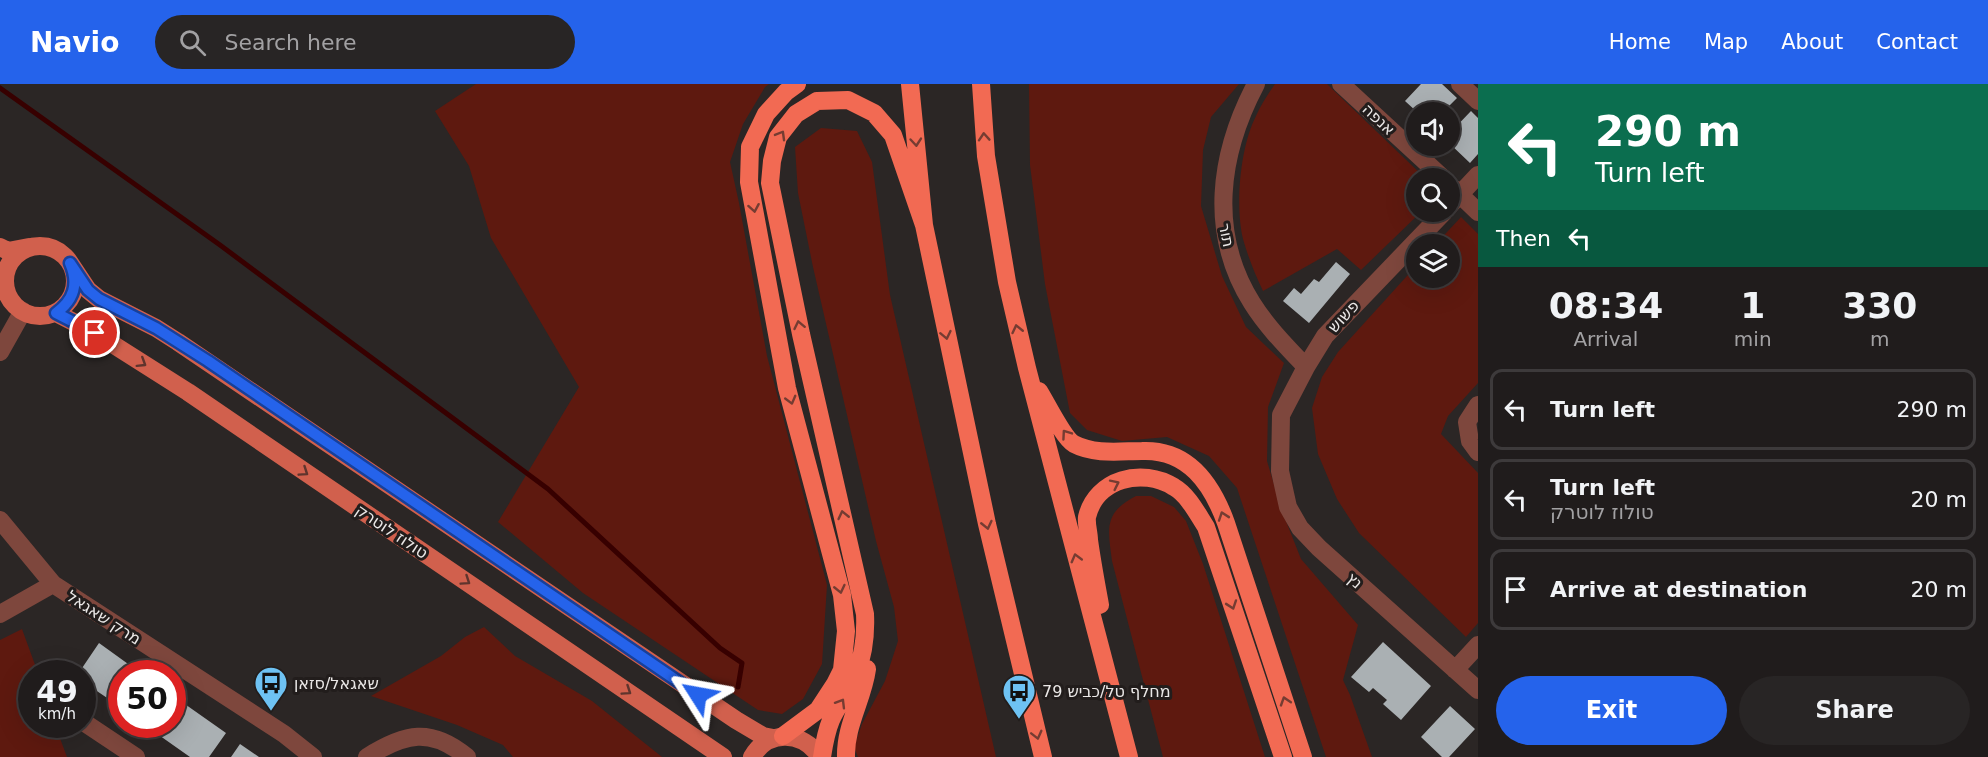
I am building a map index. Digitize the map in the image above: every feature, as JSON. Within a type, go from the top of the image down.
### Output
[{"type":"highway","points":[[778,737],[818,710],[835,684],[842,670],[846,631],[842,595],[787,388],[749,182],[750,147],[766,114],[786,92],[797,84]]},
{"type":"highway","points":[[910,84],[924,225],[987,525],[1043,757]]},
{"type":"highway","points":[[981,84],[986,156],[1007,282],[1027,368],[1129,757]]},
{"type":"highway","points":[[846,757],[846,742],[866,678],[870,639],[801,334],[770,183],[778,137],[796,114],[817,101],[848,100],[874,113],[893,135],[924,225]]},
{"type":"highway","points":[[1027,368],[1072,444],[1094,451],[1146,450],[1162,453],[1181,460],[1196,470],[1208,485],[1218,502],[1303,757]]},
{"type":"highway","points":[[1129,757],[1093,568],[1087,519],[1093,502],[1108,485],[1131,477],[1156,480],[1174,487],[1188,501],[1206,526],[1283,757]]},
{"type":"highway","points":[[821,757],[831,719],[848,692],[863,654],[866,633],[865,614]]},
{"type":"main road","points":[[36,246],[26,248],[11,261],[6,271],[3,287],[16,306],[33,316],[56,313],[72,297],[75,274],[70,263]]},
{"type":"main road","points":[[0,247],[8,251],[36,246],[56,249],[64,255],[88,290],[99,299],[178,342],[736,720],[763,736],[795,737],[806,742],[821,757]]},
{"type":"main road","name":"טולוז לוטרק","points":[[56,313],[95,333],[188,392],[723,757]]},
{"type":"main road","points":[[752,757],[762,744],[778,737]]},
{"type":"street","name":"תור","points":[[1256,84],[1235,129],[1223,182],[1223,213],[1228,245],[1238,276],[1252,304],[1276,335],[1306,367]]},
{"type":"street","name":"אנפה","points":[[1341,84],[1432,168]]},
{"type":"street","points":[[1460,84],[1478,101]]},
{"type":"street","points":[[1460,190],[1478,176]]},
{"type":"street","points":[[1460,200],[1478,212]]},
{"type":"street","name":"פשוש","points":[[1279,443],[1281,414],[1325,336],[1434,222]]},
{"type":"street","points":[[0,352],[23,311]]},
{"type":"street","points":[[1478,405],[1467,422],[1470,441],[1478,452]]},
{"type":"street","name":"נץ","points":[[1279,443],[1280,471],[1288,507],[1300,528],[1318,548],[1478,690]]},
{"type":"street","name":"מרק שאגאל","points":[[0,520],[53,584],[284,734],[313,757]]},
{"type":"street","points":[[0,614],[53,584]]},
{"type":"street","points":[[1455,670],[1478,645]]},
{"type":"street","points":[[96,730],[136,757]]},
{"type":"street","points":[[367,757],[407,738],[430,736],[453,745],[467,757]]},
{"type":"shaded area","points":[[476,84],[769,84],[743,124],[730,162],[767,356],[827,585],[822,664],[803,699],[782,714],[758,710],[583,593],[498,522],[579,387],[491,238],[469,166],[435,111]]},
{"type":"shaded area","points":[[1029,84],[1239,84],[1211,117],[1203,150],[1201,206],[1222,276],[1246,327],[1284,363],[1268,407],[1267,461],[1282,511],[1301,559],[1358,625],[1343,680],[1372,757],[1326,757],[1237,488],[1209,456],[1167,437],[1122,441],[1087,430],[1070,413],[1045,284],[1030,165]]},
{"type":"shaded area","points":[[1275,84],[1327,84],[1415,168],[1406,168],[1406,222],[1411,222],[1361,270],[1337,249],[1263,291],[1243,239],[1239,210],[1240,177],[1246,144],[1260,108]]},
{"type":"shaded area","points":[[821,128],[857,131],[872,162],[890,295],[996,757],[858,757],[854,747],[862,724],[885,681],[898,641],[894,607],[876,541],[798,193],[795,147]]},
{"type":"shaded area","points":[[1460,218],[1478,234],[1478,383],[1448,416],[1441,434],[1478,473],[1478,623],[1466,637],[1359,533],[1337,499],[1318,454],[1312,408],[1322,377],[1338,352],[1406,277],[1406,288],[1460,288],[1460,234],[1445,234],[1456,222],[1460,222]]},
{"type":"shaded area","points":[[1136,496],[1151,496],[1174,507],[1186,521],[1203,564],[1265,757],[1163,757],[1112,561],[1109,540],[1110,523],[1113,516],[1125,502]]},
{"type":"shaded area","points":[[484,627],[515,656],[592,701],[662,757],[513,757],[503,745],[457,725],[371,696],[441,656],[465,637]]},
{"type":"shaded area","points":[[22,629],[33,660],[18,660],[18,738],[60,738],[67,757],[0,757],[0,640]]},
{"type":"building","points":[[1421,84],[1442,84],[1457,98],[1453,102],[1405,101]]},
{"type":"building","points":[[1471,111],[1478,118],[1478,154],[1470,163],[1460,153],[1460,122]]},
{"type":"building","points":[[1336,262],[1350,274],[1309,323],[1283,301],[1294,288],[1301,294],[1314,279],[1319,282]]},
{"type":"building","points":[[1383,642],[1431,686],[1401,720],[1383,704],[1387,700],[1373,688],[1369,692],[1351,677]]},
{"type":"building","points":[[99,643],[123,660],[108,660],[108,699],[96,690],[96,660],[87,660]]},
{"type":"building","points":[[186,705],[226,733],[209,757],[190,757],[163,738],[186,738]]},
{"type":"building","points":[[1450,706],[1475,729],[1449,757],[1442,757],[1421,737]]},
{"type":"building","points":[[240,744],[259,757],[231,757]]},
{"type":"waterway","points":[[0,88],[220,245],[548,489],[720,648],[742,663],[738,687]]},
{"type":"place","name":"שאגאל/סזאן","points":[[271,712]]},
{"type":"place","name":"מחלף טל/כביש 79","points":[[1019,720]]},
{"type":"route","points":[[95,333],[56,313],[72,297],[75,274],[70,263],[88,290],[99,299],[156,328],[208,361],[698,695]]}]
